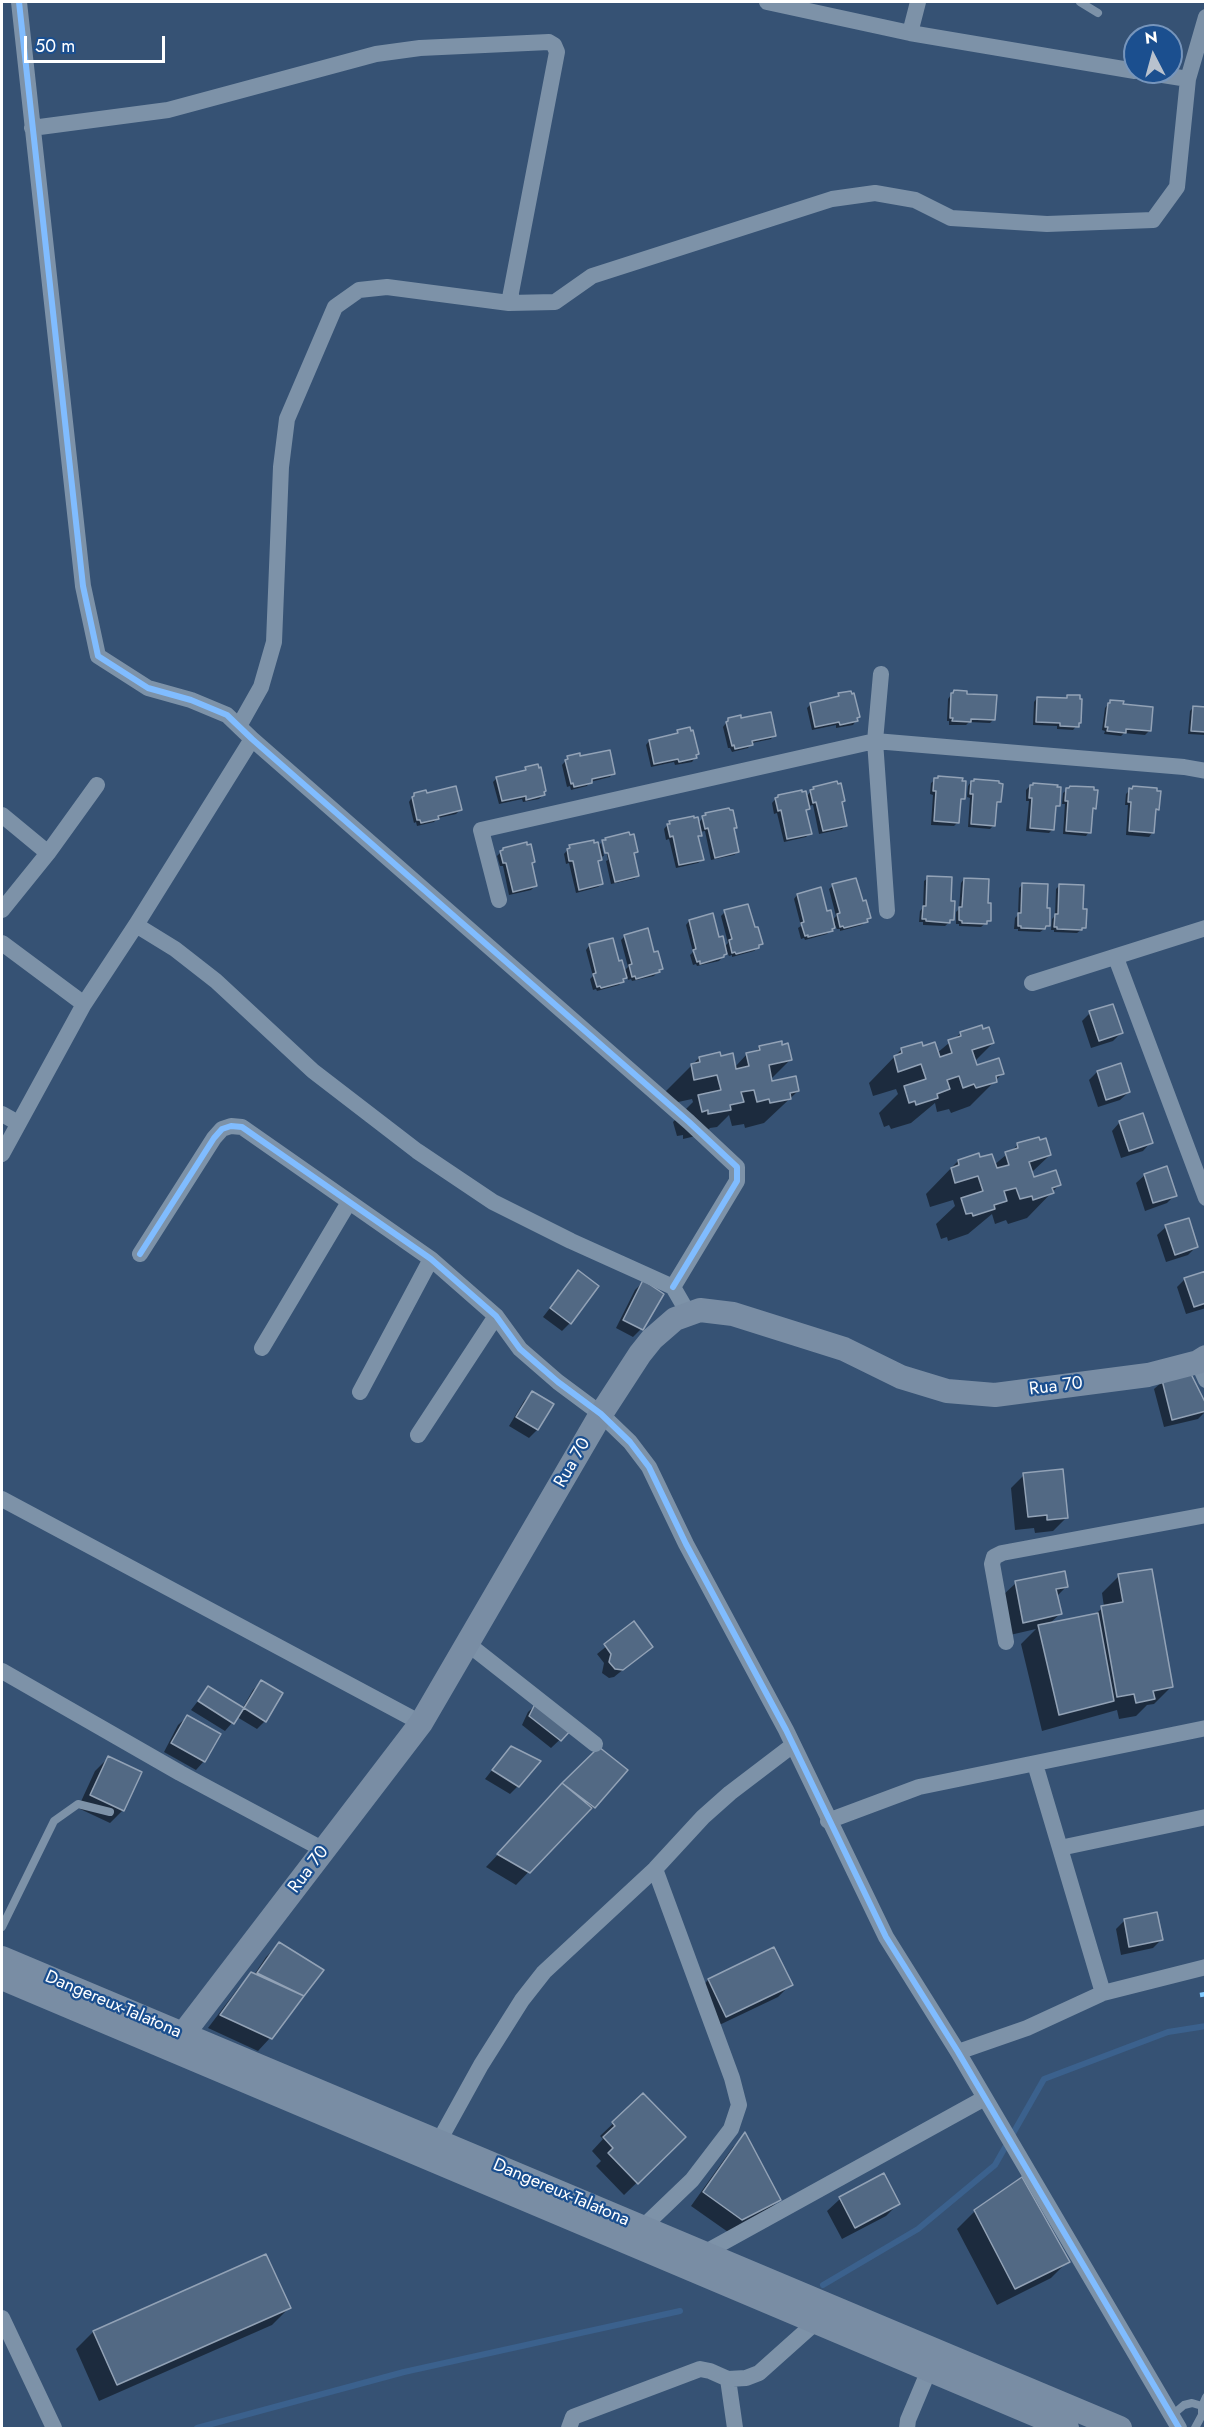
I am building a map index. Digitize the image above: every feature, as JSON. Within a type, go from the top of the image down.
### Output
[{"type":"main road","name":"Rua 70","points":[[183,2034],[421,1723],[601,1414],[640,1354],[652,1339],[670,1323],[688,1313],[713,1310],[732,1314],[844,1349],[901,1377],[948,1390],[995,1395],[1203,1366]]},
{"type":"main road","name":"Dangereux-Talatona","points":[[2,1958],[1120,2428]]},
{"type":"main road","name":"Dangereux-Talatona","points":[[2,1978],[1061,2427]]},
{"type":"street","points":[[19,2],[83,586],[98,656],[148,688],[210,707],[227,715],[689,1122],[737,1167],[737,1181],[673,1287]]},
{"type":"street","points":[[767,2],[910,33],[1123,68]]},
{"type":"street","points":[[910,33],[918,2]]},
{"type":"street","points":[[239,726],[261,687],[274,642],[281,466],[287,419],[335,307],[359,290],[387,287],[509,303],[555,302],[592,276],[832,199],[874,193],[915,200],[951,218],[1047,224],[1153,220],[1177,187],[1188,79],[1206,17]]},
{"type":"street","points":[[32,128],[168,110],[376,54],[420,48],[549,42],[554,45],[557,52],[509,303]]},
{"type":"street","points":[[1183,78],[1188,79]]},
{"type":"street","points":[[881,674],[875,741],[887,911]]},
{"type":"street","points":[[2,1154],[84,1004],[252,739]]},
{"type":"street","points":[[499,900],[481,830],[875,741],[1206,771]]},
{"type":"street","points":[[2,910],[48,853],[97,785]]},
{"type":"street","points":[[2,815],[48,853]]},
{"type":"street","points":[[136,925],[175,949],[216,981],[313,1071],[361,1109],[474,1190],[571,1241],[673,1287],[688,1313]]},
{"type":"street","points":[[1032,983],[1206,928]]},
{"type":"street","points":[[2,943],[84,1004]]},
{"type":"street","points":[[1116,958],[1206,1198]]},
{"type":"street","points":[[2,1114],[18,1123]]},
{"type":"street","points":[[140,1254],[214,1138],[222,1129],[231,1126],[242,1127],[431,1259],[496,1316],[520,1349],[558,1382],[601,1414],[630,1442],[649,1467],[686,1544],[793,1745],[886,1937],[958,2052],[1175,2422]]},
{"type":"street","points":[[262,1348],[349,1202]]},
{"type":"street","points":[[360,1392],[431,1259]]},
{"type":"street","points":[[418,1435],[496,1316]]},
{"type":"street","points":[[2,1499],[421,1723]]},
{"type":"street","points":[[1006,1642],[992,1564],[994,1557],[1002,1553],[1206,1515]]},
{"type":"street","points":[[468,1644],[595,1744]]},
{"type":"street","points":[[2,1671],[180,1773],[324,1850]]},
{"type":"street","points":[[828,1821],[919,1787],[1206,1728]]},
{"type":"street","points":[[439,2141],[481,2065],[522,2000],[544,1972],[655,1869],[703,1817],[730,1793],[793,1745]]},
{"type":"street","points":[[1035,1764],[1103,1993]]},
{"type":"street","points":[[1060,1848],[1206,1817]]},
{"type":"street","points":[[643,2227],[692,2180],[731,2129],[739,2105],[732,2078],[655,1869]]},
{"type":"street","points":[[958,2052],[1027,2028],[1103,1993],[1206,1967]]},
{"type":"street","points":[[704,2253],[983,2098]]},
{"type":"street","points":[[2,2318],[54,2428]]},
{"type":"street","points":[[569,2428],[573,2417],[700,2369],[728,2379],[746,2378],[759,2373],[816,2322]]},
{"type":"street","points":[[907,2428],[908,2420],[929,2370]]},
{"type":"street","points":[[728,2379],[735,2428]]},
{"type":"lane","points":[[1080,2],[1098,13]]},
{"type":"lane","points":[[2,1927],[54,1821],[78,1804],[110,1812]]},
{"type":"lane","points":[[1175,2422],[1184,2405],[1204,2401],[1202,2415],[1195,2428]]},
{"type":"building","points":[[954,690],[967,691],[967,694],[997,695],[995,720],[952,721],[953,718],[950,718],[951,693]]},
{"type":"building","points":[[851,691],[852,694],[854,693],[860,717],[857,718],[858,721],[815,727],[810,703]]},
{"type":"building","points":[[1067,695],[1080,695],[1082,699],[1079,727],[1036,722],[1037,697],[1067,698]]},
{"type":"building","points":[[1110,700],[1124,701],[1123,704],[1153,707],[1151,731],[1126,729],[1126,733],[1107,731],[1108,727],[1105,727]]},
{"type":"building","points":[[1193,706],[1206,707],[1206,732],[1191,731]]},
{"type":"building","points":[[771,712],[776,736],[752,741],[753,745],[735,749],[734,745],[732,746],[726,722],[728,718]]},
{"type":"building","points":[[690,727],[691,731],[693,730],[699,754],[696,755],[697,758],[654,764],[649,740],[678,733],[677,730]]},
{"type":"building","points":[[610,750],[615,774],[592,779],[592,783],[574,787],[573,783],[571,784],[565,760],[568,759],[567,756]]},
{"type":"building","points":[[538,764],[539,768],[541,767],[545,795],[526,800],[526,796],[502,801],[496,777],[526,770],[525,767]]},
{"type":"building","points":[[938,776],[963,778],[962,781],[966,781],[965,799],[961,799],[959,823],[934,821],[936,791],[933,791],[934,778]]},
{"type":"building","points":[[974,779],[999,781],[1003,784],[1001,802],[997,802],[995,826],[971,824],[973,794],[970,794],[971,781]]},
{"type":"building","points":[[837,781],[838,784],[841,783],[845,801],[842,802],[847,826],[823,831],[816,802],[813,803],[810,790],[814,789],[813,787]]},
{"type":"building","points":[[1033,783],[1061,787],[1060,806],[1056,806],[1054,830],[1030,828],[1032,798],[1029,798],[1030,785]]},
{"type":"building","points":[[456,786],[462,810],[421,823],[417,820],[412,797],[414,793],[426,790],[427,793]]},
{"type":"building","points":[[1070,786],[1094,787],[1094,790],[1098,790],[1096,809],[1093,808],[1091,833],[1066,831],[1068,801],[1065,801],[1066,788]]},
{"type":"building","points":[[1133,786],[1157,788],[1157,791],[1161,791],[1159,810],[1156,809],[1154,833],[1129,831],[1131,802],[1128,802],[1129,788],[1132,789]]},
{"type":"building","points":[[802,790],[802,792],[806,791],[810,809],[806,810],[812,834],[787,839],[781,810],[778,811],[775,798],[778,795]]},
{"type":"building","points":[[729,808],[733,810],[739,852],[715,858],[708,828],[705,829],[702,816],[706,815],[705,813]]},
{"type":"building","points":[[694,816],[694,818],[698,817],[702,836],[698,836],[704,860],[679,865],[673,836],[670,837],[667,824],[670,824],[669,821]]},
{"type":"building","points":[[629,832],[630,835],[634,834],[638,852],[634,853],[639,876],[615,882],[608,853],[605,853],[602,840]]},
{"type":"building","points":[[594,840],[594,843],[598,842],[602,860],[598,861],[603,884],[579,890],[573,861],[569,861],[567,849],[570,848],[569,845]]},
{"type":"building","points":[[527,842],[527,845],[531,844],[537,886],[513,892],[506,863],[503,863],[500,851],[503,848]]},
{"type":"building","points":[[927,876],[952,877],[951,901],[955,901],[954,920],[950,920],[950,923],[922,919],[923,906],[926,906]]},
{"type":"building","points":[[856,878],[871,918],[867,919],[868,922],[840,927],[837,914],[840,913],[832,884]]},
{"type":"building","points":[[964,878],[989,879],[988,903],[991,903],[991,921],[987,921],[987,924],[962,923],[959,920]]},
{"type":"building","points":[[1022,883],[1048,884],[1047,908],[1050,908],[1050,926],[1046,926],[1045,929],[1018,926]]},
{"type":"building","points":[[1059,884],[1084,885],[1083,909],[1087,909],[1086,928],[1082,930],[1054,927],[1055,914],[1058,914]]},
{"type":"building","points":[[821,887],[827,911],[831,910],[835,928],[832,929],[833,931],[808,937],[808,935],[805,936],[801,923],[804,922],[797,894]]},
{"type":"building","points":[[748,904],[763,944],[759,945],[759,948],[732,953],[729,940],[732,939],[724,910]]},
{"type":"building","points":[[713,913],[719,937],[723,936],[727,954],[700,964],[693,950],[696,949],[689,920]]},
{"type":"building","points":[[648,928],[654,952],[658,951],[663,969],[636,979],[635,976],[632,977],[629,965],[632,964],[624,935]]},
{"type":"building","points":[[613,938],[619,961],[622,960],[627,978],[623,979],[624,982],[597,987],[589,944]]},
{"type":"building","points":[[1113,1004],[1123,1033],[1099,1041],[1089,1011]]},
{"type":"building","points":[[982,1025],[983,1029],[989,1027],[994,1043],[972,1050],[977,1065],[999,1058],[1004,1074],[996,1076],[997,1082],[976,1088],[974,1084],[963,1088],[959,1076],[947,1080],[950,1089],[937,1094],[938,1098],[916,1105],[915,1101],[909,1103],[904,1086],[926,1079],[921,1064],[898,1072],[894,1056],[902,1053],[901,1048],[922,1042],[923,1046],[935,1042],[940,1057],[952,1053],[948,1040],[961,1036],[960,1032]]},
{"type":"building","points":[[782,1041],[782,1045],[788,1043],[792,1060],[769,1065],[772,1081],[796,1076],[799,1091],[790,1093],[791,1099],[770,1103],[769,1099],[757,1102],[754,1090],[741,1092],[744,1102],[730,1105],[731,1110],[708,1114],[708,1110],[702,1112],[698,1095],[721,1090],[717,1075],[694,1080],[691,1064],[700,1062],[699,1057],[720,1052],[721,1056],[733,1053],[736,1069],[749,1066],[746,1053],[760,1050],[759,1046]]},
{"type":"building","points":[[1121,1063],[1130,1092],[1106,1100],[1097,1071]]},
{"type":"building","points":[[1143,1113],[1153,1143],[1129,1151],[1119,1121]]},
{"type":"building","points":[[1039,1137],[1040,1140],[1046,1138],[1051,1155],[1029,1162],[1034,1177],[1056,1170],[1061,1185],[1052,1188],[1054,1193],[1033,1200],[1032,1196],[1020,1199],[1016,1188],[1004,1191],[1007,1201],[994,1205],[995,1209],[973,1216],[972,1213],[966,1214],[961,1198],[983,1191],[978,1176],[955,1183],[951,1168],[959,1165],[958,1160],[979,1153],[980,1157],[992,1154],[997,1168],[1009,1165],[1005,1152],[1018,1148],[1017,1143]]},
{"type":"building","points":[[1167,1166],[1177,1196],[1153,1203],[1144,1174]]},
{"type":"building","points":[[1189,1218],[1198,1247],[1175,1255],[1165,1225]]},
{"type":"building","points":[[578,1270],[599,1286],[571,1324],[550,1308]]},
{"type":"building","points":[[1206,1271],[1206,1303],[1194,1307],[1184,1278]]},
{"type":"building","points":[[643,1280],[664,1294],[643,1330],[623,1320]]},
{"type":"building","points":[[1191,1374],[1206,1404],[1206,1411],[1172,1420],[1162,1380]]},
{"type":"building","points":[[532,1391],[554,1404],[538,1430],[516,1417]]},
{"type":"building","points":[[1063,1469],[1068,1518],[1047,1520],[1047,1515],[1028,1517],[1023,1473]]},
{"type":"building","points":[[1152,1569],[1173,1687],[1153,1691],[1155,1699],[1136,1703],[1134,1694],[1117,1697],[1101,1606],[1123,1602],[1118,1574]]},
{"type":"building","points":[[1065,1571],[1068,1587],[1056,1589],[1062,1614],[1023,1623],[1015,1581]]},
{"type":"building","points":[[1098,1613],[1114,1701],[1059,1715],[1038,1625]]},
{"type":"building","points":[[634,1621],[653,1647],[623,1670],[615,1669],[609,1662],[611,1654],[604,1644]]},
{"type":"building","points":[[261,1680],[283,1693],[266,1722],[244,1708]]},
{"type":"building","points":[[208,1686],[244,1708],[234,1724],[198,1701]]},
{"type":"building","points":[[536,1702],[572,1729],[561,1741],[529,1716]]},
{"type":"building","points":[[187,1715],[221,1734],[205,1762],[171,1743]]},
{"type":"building","points":[[511,1746],[541,1761],[519,1787],[492,1770]]},
{"type":"building","points":[[599,1747],[628,1770],[595,1808],[562,1783]]},
{"type":"building","points":[[108,1756],[142,1772],[124,1811],[90,1795]]},
{"type":"building","points":[[562,1783],[592,1808],[530,1873],[497,1854]]},
{"type":"building","points":[[1157,1912],[1163,1940],[1129,1947],[1124,1919]]},
{"type":"building","points":[[279,1942],[324,1970],[304,1996],[257,1973]]},
{"type":"building","points":[[774,1947],[793,1985],[726,2017],[708,1979]]},
{"type":"building","points":[[251,1972],[304,1996],[272,2039],[220,2015]]},
{"type":"building","points":[[643,2093],[686,2137],[638,2184],[608,2153],[613,2148],[603,2137],[615,2126],[612,2122]]},
{"type":"building","points":[[745,2132],[781,2200],[742,2220],[703,2192]]},
{"type":"building","points":[[884,2173],[900,2204],[855,2228],[839,2197]]},
{"type":"building","points":[[1022,2177],[1070,2262],[1015,2289],[974,2210]]},
{"type":"building","points":[[266,2254],[291,2308],[117,2385],[93,2331]]},
{"type":"waterway","points":[[823,2285],[918,2229],[995,2165],[1044,2079],[1168,2032],[1206,2026]]},
{"type":"waterway","points":[[197,2428],[404,2372],[680,2311]]},
{"type":"marked path","points":[[1200,1995],[1206,1994]]},
{"type":"cycle path","points":[[19,2],[83,586],[98,656],[148,688],[191,700],[227,715],[689,1122],[737,1167],[737,1181],[673,1287]]},
{"type":"cycle path","points":[[140,1254],[214,1138],[222,1129],[231,1126],[242,1127],[431,1259],[496,1316],[520,1349],[558,1382],[601,1414],[630,1442],[649,1467],[686,1544],[786,1730],[886,1937],[958,2052],[1179,2428]]}]
